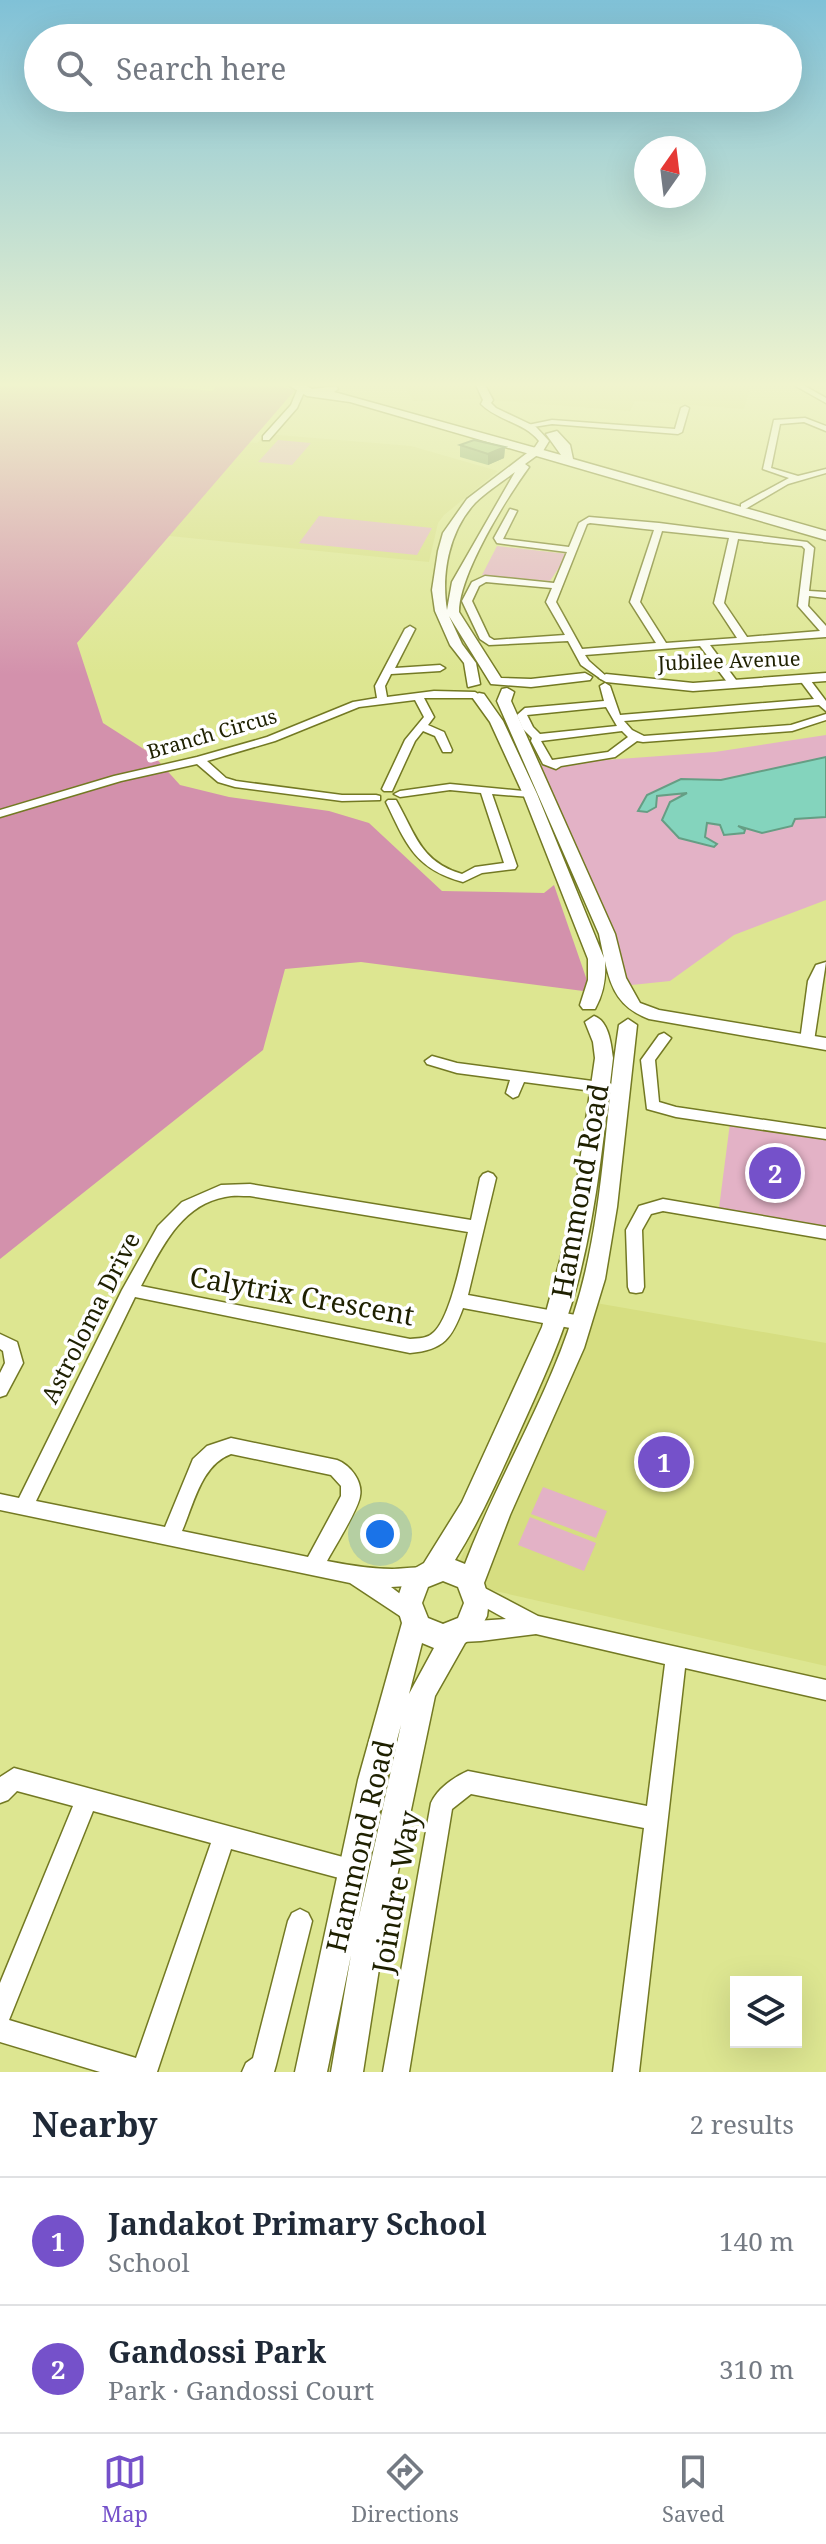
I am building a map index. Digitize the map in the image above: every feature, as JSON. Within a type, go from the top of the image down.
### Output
[{"type":"highway","points":[[636,482],[726,507],[752,508],[826,536]]},
{"type":"highway","points":[[657,482],[826,529]]},
{"type":"main road","name":"Hammond Road","points":[[428,1574],[454,1542],[483,1485],[540,1363],[556,1319],[577,1235],[604,1058],[592,1014],[597,980],[596,959],[530,794],[496,721],[474,690],[470,663],[456,645],[441,611],[439,581],[449,533],[471,501],[495,482]]},
{"type":"main road","points":[[512,482],[458,582],[454,591],[453,612],[503,686],[504,701],[607,934],[618,983],[632,1015]]},
{"type":"main road","points":[[444,551],[476,553]]},
{"type":"main road","points":[[439,581],[458,582]]},
{"type":"main road","name":"Jubilee Avenue","points":[[474,690],[597,683],[693,687],[826,677]]},
{"type":"main road","points":[[632,1015],[609,997],[592,1014],[607,1027],[632,1015],[677,1019],[817,1042]]},
{"type":"main road","name":"Hammond Road","points":[[474,1588],[482,1546],[555,1389],[581,1323],[595,1274],[618,1120],[623,1048],[632,1015]]},
{"type":"main road","points":[[453,1572],[474,1588],[476,1616],[459,1633],[434,1634],[413,1618],[408,1606],[412,1588],[428,1574],[453,1572]]},
{"type":"main road","name":"Hammond Road","points":[[311,2072],[372,1780],[413,1618]]},
{"type":"main road","name":"Hammond Road","points":[[347,2072],[368,1943],[417,1713],[423,1692],[459,1633]]},
{"type":"street","points":[[752,508],[791,482]]},
{"type":"street","points":[[752,508],[791,482]]},
{"type":"street","points":[[513,511],[498,538],[500,541],[571,550]]},
{"type":"street","points":[[826,633],[803,606],[808,546],[659,526],[587,521],[571,550],[551,604],[621,723],[635,737],[655,739],[792,728],[826,717]]},
{"type":"street","points":[[659,526],[635,602],[663,646]]},
{"type":"street","points":[[734,536],[719,603],[744,640]]},
{"type":"street","points":[[557,586],[482,580],[475,584],[467,601],[485,639],[492,643],[571,638]]},
{"type":"street","points":[[805,593],[826,595]]},
{"type":"street","points":[[382,699],[379,690],[410,629]]},
{"type":"street","points":[[579,652],[826,633]]},
{"type":"street","points":[[703,643],[734,684]]},
{"type":"street","points":[[389,671],[440,668]]},
{"type":"street","points":[[804,679],[824,705]]},
{"type":"street","points":[[597,683],[525,711],[522,715],[528,729],[538,737],[621,723],[824,705]]},
{"type":"street","name":"Branch Circus","points":[[0,814],[118,778],[199,760],[271,739],[357,704],[474,690]]},
{"type":"street","points":[[418,696],[429,717],[410,740],[393,795],[409,840],[434,870],[463,878],[479,870],[511,866],[485,797],[486,792]]},
{"type":"street","points":[[422,727],[440,734],[447,750]]},
{"type":"street","points":[[538,737],[538,746],[553,765],[611,755],[635,737]]},
{"type":"street","points":[[199,760],[228,782],[342,798],[376,798],[378,792],[393,795],[450,787],[530,794]]},
{"type":"street","points":[[817,1042],[815,981],[821,968],[826,966]]},
{"type":"street","points":[[664,1038],[648,1060],[652,1105],[676,1112],[826,1134]]},
{"type":"street","points":[[432,1061],[518,1077],[600,1087]]},
{"type":"street","points":[[513,1093],[518,1077]]},
{"type":"street","name":"Calytrix Crescent","points":[[130,1290],[410,1346],[431,1344],[443,1334],[457,1300],[488,1178]]},
{"type":"street","name":"Astroloma Drive","points":[[23,1508],[130,1290],[164,1230],[188,1206],[221,1191],[250,1190],[476,1227]]},
{"type":"street","points":[[636,1287],[634,1230],[645,1210],[663,1205],[826,1233]]},
{"type":"street","points":[[457,1300],[581,1323]]},
{"type":"street","points":[[0,1341],[11,1347],[14,1363],[0,1390]]},
{"type":"street","points":[[170,1538],[200,1465],[214,1452],[231,1446],[337,1468],[350,1483],[351,1497],[314,1565]]},
{"type":"street","points":[[0,1502],[353,1575],[390,1578],[428,1574]]},
{"type":"street","points":[[353,1575],[390,1597],[413,1618]]},
{"type":"street","points":[[474,1588],[536,1625]]},
{"type":"street","points":[[459,1633],[487,1633],[505,1627],[536,1625],[826,1690]]},
{"type":"street","points":[[626,2072],[676,1656]]},
{"type":"street","name":"Joindre Way","points":[[396,2072],[442,1803],[468,1782],[656,1819]]},
{"type":"street","points":[[7,1786],[87,1799],[354,1871]]},
{"type":"street","points":[[0,2013],[87,1799]]},
{"type":"street","points":[[0,2030],[143,2072],[224,1837]]},
{"type":"street","points":[[255,2072],[264,2065],[300,1921]]},
{"type":"shaded area","points":[[0,482],[216,482],[77,643],[103,723],[153,755],[180,785],[229,797],[329,811],[369,823],[442,891],[544,893],[554,885],[591,992],[361,962],[285,969],[263,1050],[0,1259]]},
{"type":"shaded area","points":[[186,482],[485,482],[438,523],[429,562],[140,533]]},
{"type":"shaded area","points":[[319,516],[432,528],[417,555],[299,543]]},
{"type":"shaded area","points":[[497,546],[568,554],[550,581],[482,575]]},
{"type":"shaded area","points":[[826,735],[826,900],[734,935],[670,981],[622,986],[537,765],[715,752]]},
{"type":"shaded area","points":[[730,1123],[826,1138],[826,1227],[719,1208]]},
{"type":"shaded area","points":[[573,1299],[826,1343],[826,1666],[451,1581]]},
{"type":"shaded area","points":[[543,1487],[607,1511],[596,1538],[531,1514]]},
{"type":"shaded area","points":[[530,1517],[596,1543],[584,1571],[518,1545]]},
{"type":"water","points":[[826,757],[826,817],[795,819],[792,826],[762,833],[738,826],[745,830],[744,833],[724,835],[720,825],[707,823],[705,837],[717,844],[714,847],[679,838],[662,820],[670,802],[687,793],[657,796],[656,807],[647,812],[638,811],[647,795],[681,779],[721,780]]},
{"type":"place","name":"Gandossi Park","points":[[775,1173]]},
{"type":"place","name":"Jandakot Primary School","points":[[664,1462]]}]
